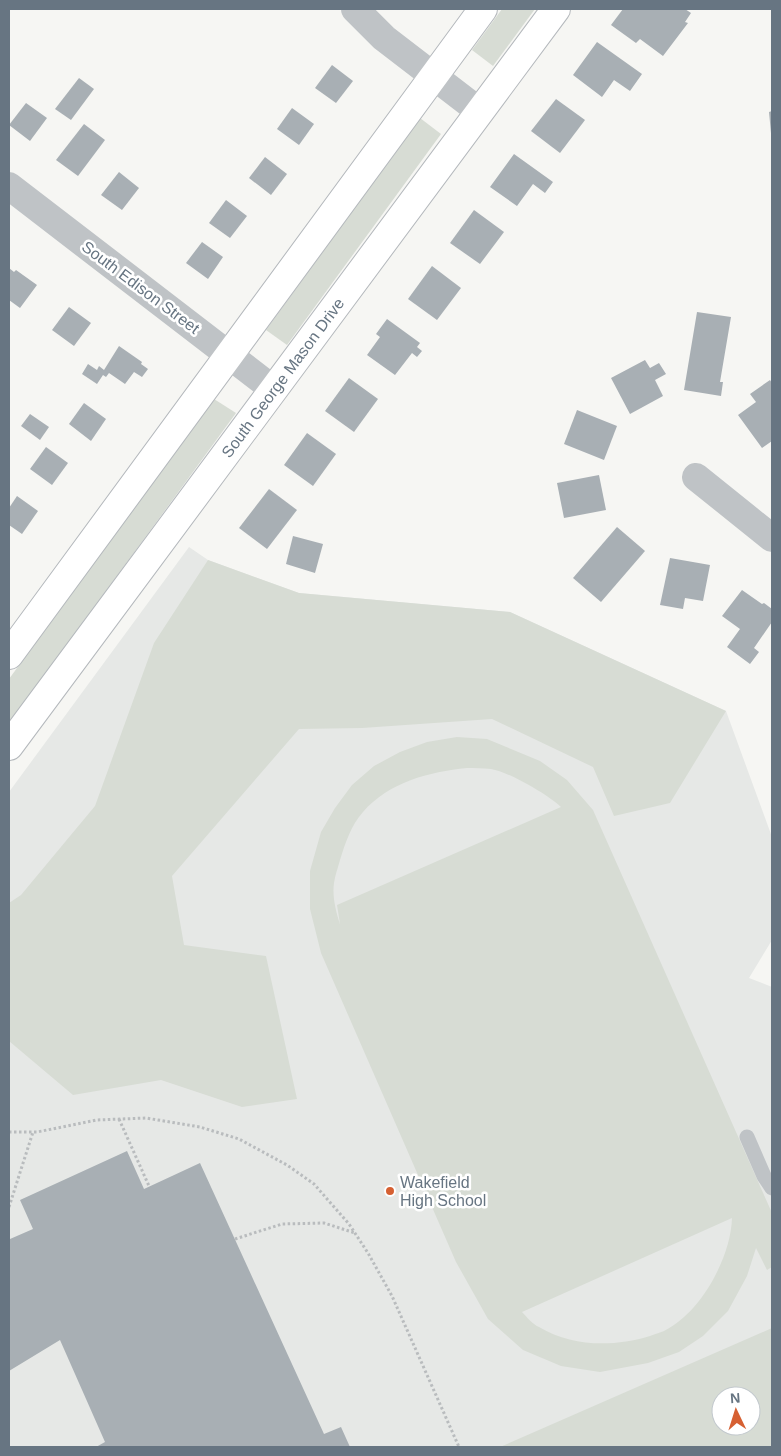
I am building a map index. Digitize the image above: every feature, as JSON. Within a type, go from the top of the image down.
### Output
[{"type":"main road","points":[[9,655],[483,9]]},
{"type":"main road","name":"South George Mason Drive","points":[[9,746],[556,9]]},
{"type":"street","points":[[355,9],[384,38],[479,112]]},
{"type":"street","name":"South Edison Street","points":[[9,186],[273,389]]},
{"type":"street","points":[[696,478],[772,538]]},
{"type":"lane","points":[[747,1137],[764,1176],[772,1188]]},
{"type":"path","points":[[9,1132],[32,1132],[97,1120],[146,1118],[200,1127],[239,1139],[287,1165],[314,1184],[355,1233],[368,1253],[392,1296],[459,1447]]},
{"type":"path","points":[[119,1119],[149,1186]]},
{"type":"path","points":[[9,1207],[32,1132]]},
{"type":"path","points":[[235,1239],[282,1224],[324,1222],[355,1233]]},
{"type":"shaded area","points":[[502,9],[535,9],[493,66],[472,50]]},
{"type":"shaded area","points":[[420,118],[441,134],[287,345],[266,330]]},
{"type":"shaded area","points":[[214,399],[236,413],[9,724],[9,679]]},
{"type":"shaded area","name":"Wakefield High School","points":[[189,547],[208,560],[299,593],[510,612],[726,711],[772,837],[772,940],[749,978],[772,987],[772,1447],[9,1447],[9,792]]},
{"type":"shaded area","points":[[208,560],[299,593],[510,612],[726,711],[670,803],[614,816],[593,767],[492,719],[362,728],[299,729],[172,876],[184,945],[266,956],[297,1099],[242,1107],[161,1080],[73,1095],[9,1041],[9,903],[21,895],[95,806],[154,643]]},
{"type":"shaded area","points":[[457,737],[487,739],[540,761],[567,780],[593,810],[772,1213],[772,1267],[767,1270],[756,1248],[747,1276],[728,1311],[703,1336],[679,1352],[648,1363],[600,1372],[561,1366],[523,1350],[488,1319],[456,1262],[321,953],[310,909],[310,871],[321,832],[335,808],[352,785],[374,766],[400,752],[427,742]],"holes":[[[467,768],[491,769],[508,774],[537,790],[561,807],[337,905],[340,924],[334,899],[334,880],[346,841],[363,812],[385,793],[410,780],[438,772]],[[732,1218],[726,1250],[720,1266],[702,1298],[678,1323],[664,1331],[636,1340],[622,1342],[579,1342],[552,1334],[536,1326],[522,1312]]]},
{"type":"shaded area","points":[[772,1328],[772,1447],[500,1447]]},
{"type":"building","points":[[623,9],[685,9],[691,13],[685,22],[688,23],[663,56],[640,39],[636,43],[611,25]]},
{"type":"building","points":[[597,42],[642,74],[630,91],[614,80],[602,97],[573,75]]},
{"type":"building","points":[[332,65],[353,81],[336,103],[315,88]]},
{"type":"building","points":[[79,78],[94,89],[71,120],[55,109]]},
{"type":"building","points":[[556,99],[585,120],[560,153],[531,131]]},
{"type":"building","points":[[26,103],[47,118],[30,141],[9,125]]},
{"type":"building","points":[[292,108],[314,124],[299,145],[277,129]]},
{"type":"building","points":[[772,111],[772,133],[771,133],[769,112]]},
{"type":"building","points":[[84,124],[105,140],[78,176],[56,160]]},
{"type":"building","points":[[514,154],[553,182],[545,193],[533,184],[517,206],[490,187]]},
{"type":"building","points":[[265,157],[287,174],[271,195],[249,178]]},
{"type":"building","points":[[119,172],[139,188],[122,210],[101,195]]},
{"type":"building","points":[[226,200],[247,216],[230,238],[209,223]]},
{"type":"building","points":[[474,210],[504,232],[480,264],[450,243]]},
{"type":"building","points":[[202,242],[223,257],[208,279],[186,263]]},
{"type":"building","points":[[432,266],[461,288],[437,320],[408,299]]},
{"type":"building","points":[[9,268],[14,272],[16,270],[37,285],[20,308],[9,300]]},
{"type":"building","points":[[69,307],[91,323],[74,346],[52,330]]},
{"type":"building","points":[[697,312],[731,317],[720,382],[723,382],[721,396],[684,390]]},
{"type":"building","points":[[387,319],[420,343],[417,347],[422,351],[417,357],[412,353],[395,375],[367,355],[380,337],[376,334]]},
{"type":"building","points":[[119,346],[142,362],[141,364],[148,369],[142,377],[134,372],[125,384],[109,373],[106,377],[103,375],[97,384],[82,374],[88,364],[97,370],[99,366],[104,370]]},
{"type":"building","points":[[645,360],[650,368],[659,363],[666,374],[655,380],[663,396],[630,414],[611,378]]},
{"type":"building","points":[[349,378],[378,399],[354,432],[325,411]]},
{"type":"building","points":[[770,380],[772,383],[772,441],[762,448],[738,415],[756,402],[750,394]]},
{"type":"building","points":[[84,403],[106,419],[91,441],[69,424]]},
{"type":"building","points":[[577,410],[617,426],[604,460],[564,444]]},
{"type":"building","points":[[30,414],[49,427],[40,440],[21,426]]},
{"type":"building","points":[[307,433],[336,454],[313,486],[284,465]]},
{"type":"building","points":[[46,447],[68,463],[52,485],[30,469]]},
{"type":"building","points":[[599,475],[606,510],[564,518],[557,483]]},
{"type":"building","points":[[269,489],[297,510],[267,549],[239,528]]},
{"type":"building","points":[[17,496],[38,511],[22,534],[9,525],[9,508]]},
{"type":"building","points":[[617,527],[645,551],[601,602],[573,578]]},
{"type":"building","points":[[293,536],[323,544],[315,573],[286,564]]},
{"type":"building","points":[[670,558],[710,565],[703,601],[685,598],[683,609],[660,605]]},
{"type":"building","points":[[742,590],[772,609],[772,622],[754,648],[759,652],[750,664],[727,647],[740,629],[722,616]]},
{"type":"building","points":[[127,1151],[144,1189],[200,1163],[324,1434],[341,1427],[350,1447],[96,1447],[105,1442],[60,1340],[9,1371],[9,1235],[10,1239],[33,1229],[20,1200]]},
{"type":"place","name":"Wakefield High School","points":[[390,1191]]}]
